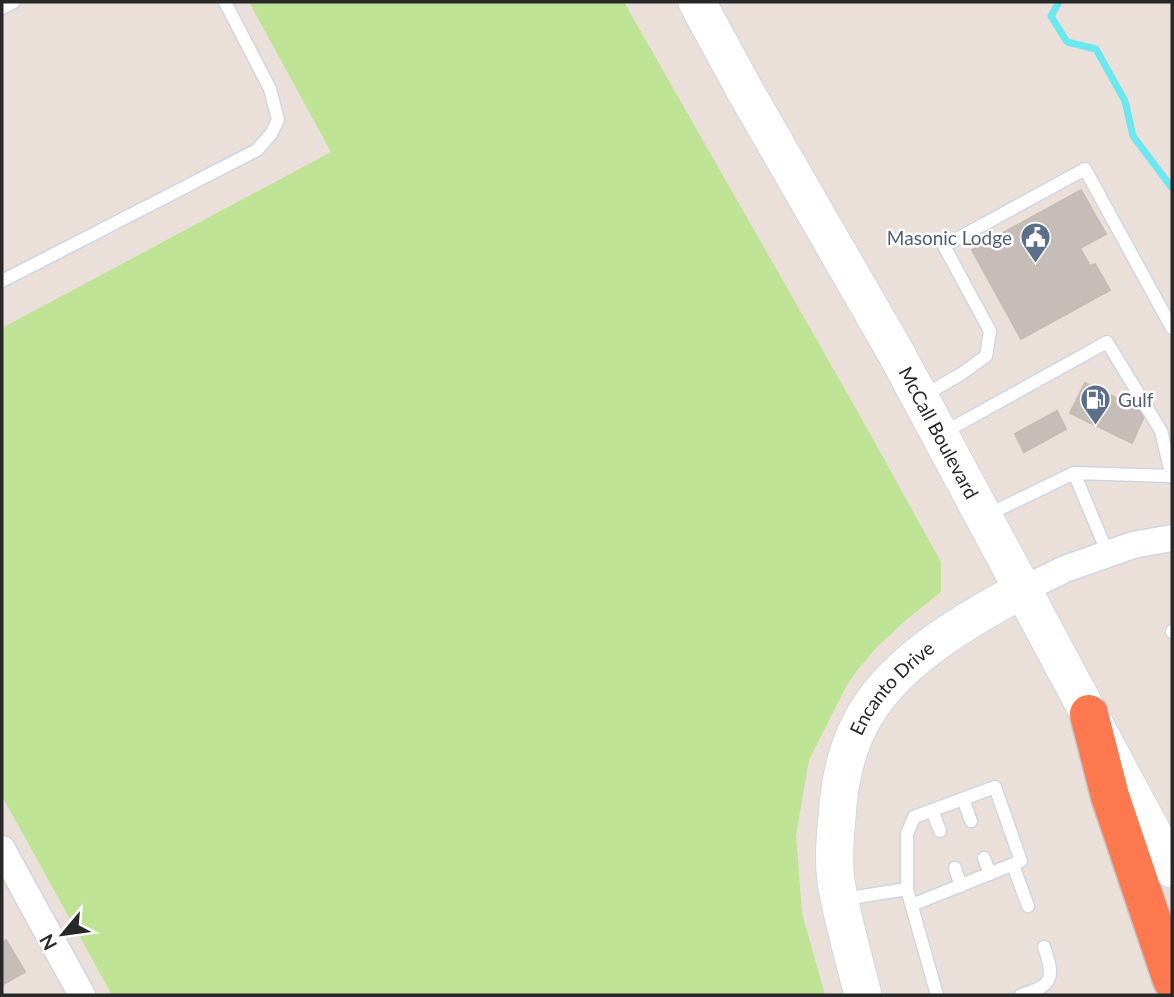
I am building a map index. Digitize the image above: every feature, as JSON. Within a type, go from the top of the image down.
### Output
[{"type":"highway","points":[[1089,714],[1110,796],[1172,980]]},
{"type":"main road","name":"McCall Boulevard","points":[[697,2],[896,353],[1172,869]]},
{"type":"main road","name":"Encanto Drive","points":[[863,995],[835,878],[838,806],[842,773],[851,744],[860,723],[881,692],[905,669],[943,637],[975,615],[1022,590]]},
{"type":"street","name":"Encanto Drive","points":[[1022,590],[1065,569],[1133,545],[1172,538]]},
{"type":"street","points":[[2,849],[82,995]]},
{"type":"lane","points":[[2,8],[14,2]]},
{"type":"lane","points":[[2,281],[257,150],[271,134],[278,120],[270,89],[225,2]]},
{"type":"lane","points":[[919,398],[986,356],[990,331],[944,246],[1086,169],[1172,328]]},
{"type":"lane","points":[[939,435],[1107,342],[1161,431],[1172,477],[1074,472],[983,517]]},
{"type":"lane","points":[[1074,472],[1108,554]]},
{"type":"lane","points":[[912,905],[1021,861],[995,788],[914,817],[906,834],[907,888],[937,995]]},
{"type":"lane","points":[[962,799],[971,821]]},
{"type":"lane","points":[[932,810],[940,831]]},
{"type":"lane","points":[[984,858],[990,874]]},
{"type":"lane","points":[[1013,865],[1028,906]]},
{"type":"lane","points":[[955,868],[961,886]]},
{"type":"lane","points":[[840,900],[907,888]]},
{"type":"lane","points":[[1021,995],[1045,986],[1049,978],[1051,967],[1044,947]]},
{"type":"green space","points":[[249,2],[624,2],[941,562],[941,592],[876,648],[856,672],[809,760],[796,835],[802,913],[825,995],[112,995],[2,796],[2,328],[331,152]]},
{"type":"building","name":"Masonic Lodge","points":[[1081,190],[1106,234],[1080,248],[1090,266],[1095,264],[1110,290],[1021,339],[972,250]]},
{"type":"building","points":[[1085,383],[1146,412],[1132,443],[1070,413]]},
{"type":"building","points":[[1057,411],[1066,429],[1024,452],[1015,434]]},
{"type":"building","points":[[6,940],[25,972],[2,985],[2,942]]},
{"type":"waterway","points":[[1059,2],[1051,16],[1067,42],[1096,49],[1125,101],[1133,136],[1172,188]]},
{"type":"place","name":"Masonic Lodge","points":[[1035,265]]},
{"type":"place","name":"Gulf","points":[[1095,427]]}]
